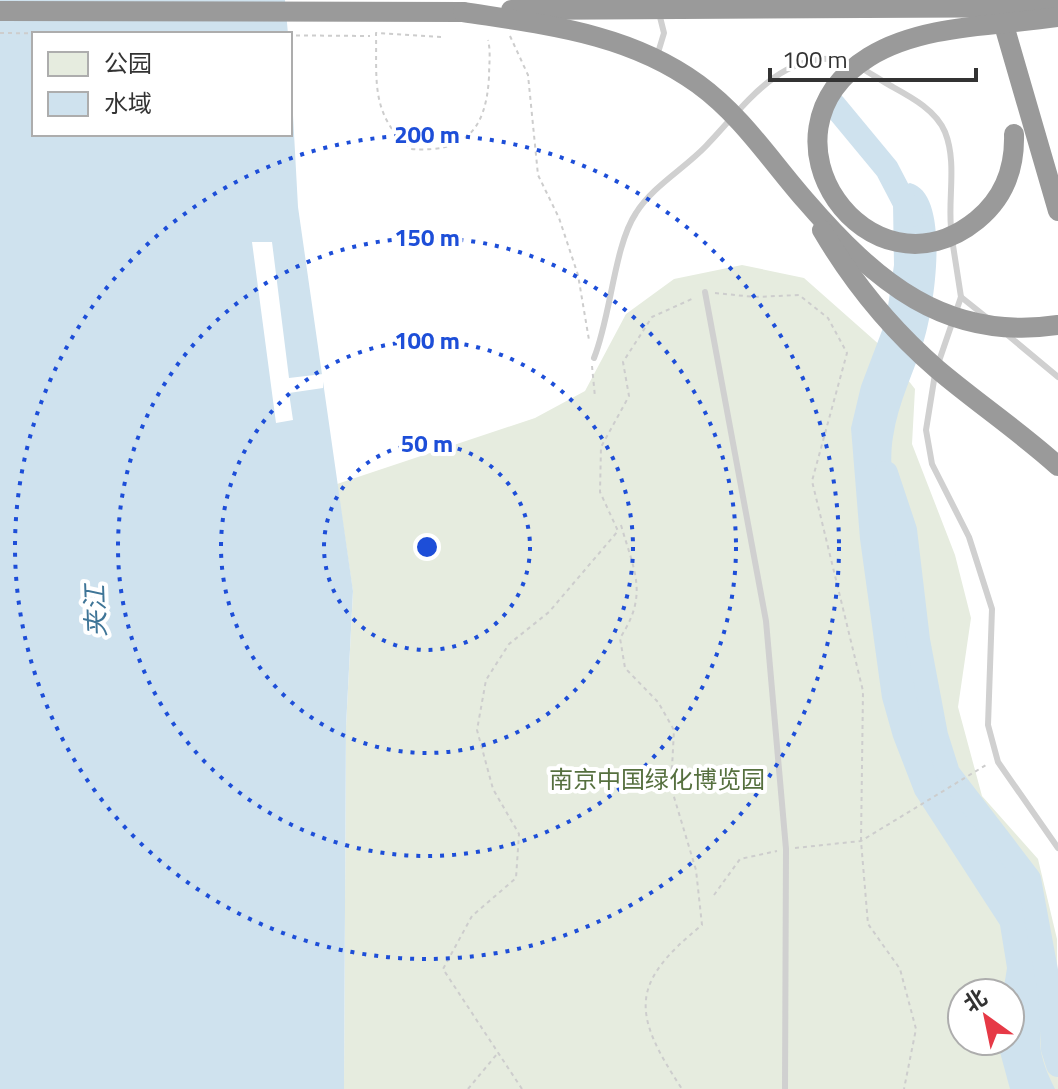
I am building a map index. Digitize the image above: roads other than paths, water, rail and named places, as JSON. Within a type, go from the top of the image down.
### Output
[{"type":"highway","points":[[997,0],[1058,211]]},
{"type":"highway","points":[[0,11],[463,12],[579,7],[1058,7]]},
{"type":"highway","points":[[463,12],[593,34],[646,52],[698,84],[727,108],[769,153],[804,199],[873,272],[910,299],[980,326],[1020,331],[1058,325]]},
{"type":"highway","points":[[1020,87],[1014,134],[1015,153],[1002,191],[980,218],[937,242],[896,240],[859,225],[833,198],[818,160],[820,115],[837,86],[870,56],[914,39],[1058,17]]},
{"type":"highway","points":[[804,199],[840,261],[903,335],[934,366],[1058,466]]},
{"type":"lane","points":[[656,0],[664,33],[657,56]]},
{"type":"lane","points":[[593,358],[606,328],[616,273],[634,216],[647,197],[678,174],[770,79],[802,62],[840,59],[938,117],[946,134],[952,169],[950,212],[961,297],[931,386],[926,430],[930,453],[952,509],[969,537],[992,609],[988,725],[998,762],[1058,848]]},
{"type":"lane","points":[[705,292],[766,621],[786,849],[785,1089]]},
{"type":"lane","points":[[961,297],[1058,377]]},
{"type":"water","name":"夹江","points":[[0,0],[285,0],[288,32],[32,32],[32,136],[292,136],[292,97],[298,207],[353,591],[346,727],[344,1089],[0,1089]]},
{"type":"water","points":[[910,183],[923,191],[936,229],[935,279],[928,324],[899,412],[891,465],[914,641],[931,723],[951,776],[969,810],[1039,916],[1048,966],[1040,1042],[1046,1070],[1055,1089],[1010,1089],[1001,1057],[1026,1057],[1026,977],[1006,977],[1000,925],[915,794],[882,698],[860,539],[851,428],[861,386],[886,320],[894,265],[893,203],[897,188]]},
{"type":"waterway","points":[[834,105],[887,169],[911,215]]},
{"type":"waterway","points":[[886,473],[905,530],[918,640],[936,735],[948,773],[1029,879],[1050,992],[1053,1049],[1058,1065]]},
{"type":"park label","name":"南京中国绿化博览园","points":[[657,779]]}]
